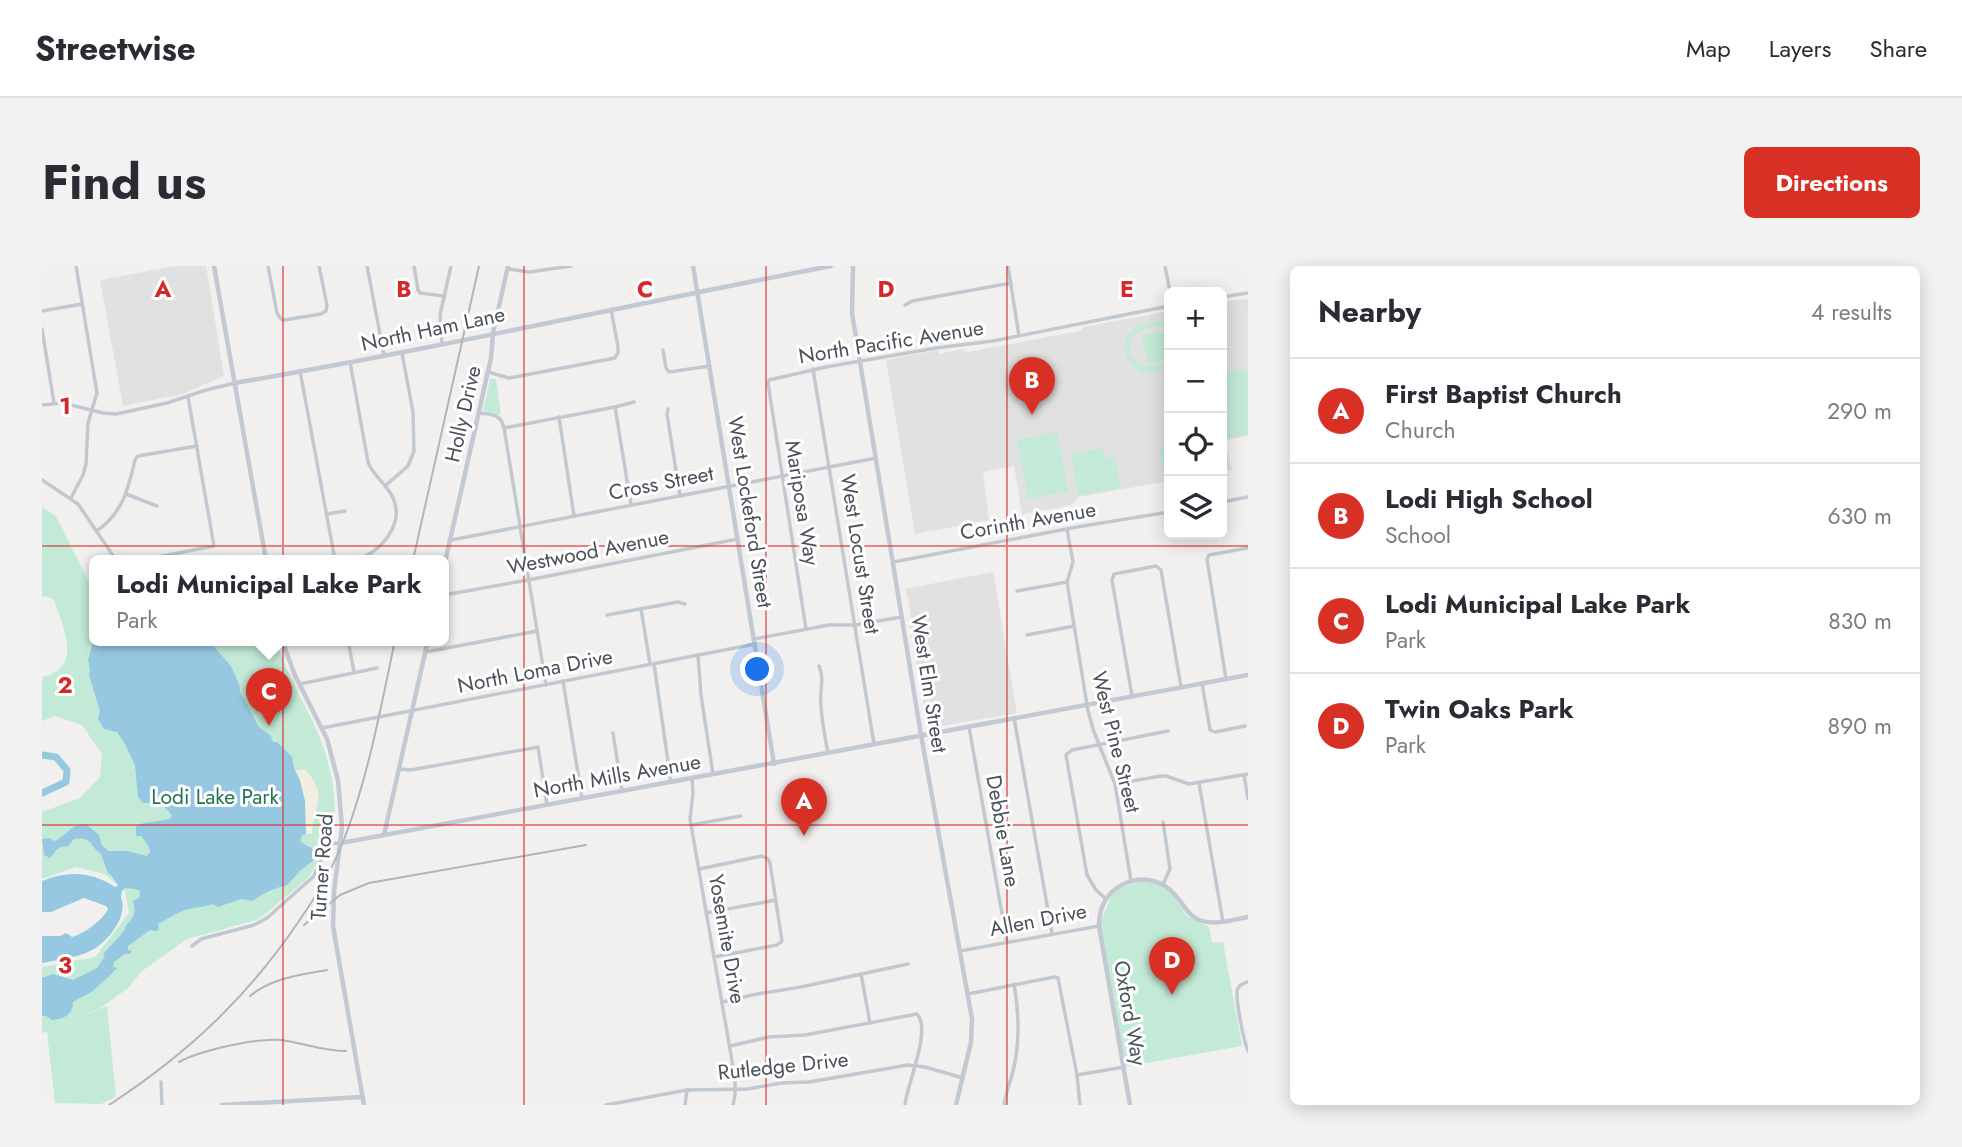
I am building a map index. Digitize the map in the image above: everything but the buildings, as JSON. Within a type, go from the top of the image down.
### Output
[{"type":"street","points":[[71,498],[86,464],[90,411],[97,389],[76,266]]},
{"type":"street","points":[[215,266],[265,555]]},
{"type":"street","points":[[268,266],[277,313],[284,320],[326,311],[319,266]]},
{"type":"street","points":[[366,266],[384,355]]},
{"type":"street","points":[[414,266],[420,293],[444,296]]},
{"type":"street","points":[[442,344],[439,323],[451,266]]},
{"type":"street","points":[[508,267],[529,272],[571,266]]},
{"type":"street","name":"West Lockeford Street","points":[[693,266],[774,764]]},
{"type":"street","name":"North Ham Lane","points":[[42,405],[63,403],[90,411],[116,414],[235,383],[402,353],[801,269],[831,266]]},
{"type":"street","name":"West Elm Street","points":[[853,266],[852,313],[921,736],[972,1019],[971,1042],[956,1105]]},
{"type":"street","points":[[1008,266],[1020,336]]},
{"type":"street","points":[[1165,266],[1169,287]]},
{"type":"street","name":"Holly Drive","points":[[447,555],[491,358],[493,333],[508,267]]},
{"type":"street","points":[[905,305],[912,301],[1011,283]]},
{"type":"street","points":[[1227,296],[1248,293]]},
{"type":"street","points":[[42,311],[82,304]]},
{"type":"street","name":"North Pacific Avenue","points":[[768,381],[860,360],[1020,336],[1164,307]]},
{"type":"street","points":[[488,372],[509,378],[615,358],[618,347],[611,309]]},
{"type":"street","points":[[42,329],[44,356],[54,403]]},
{"type":"street","points":[[663,350],[669,372],[710,366]]},
{"type":"street","points":[[385,486],[408,466],[414,451],[413,412],[402,353]]},
{"type":"street","points":[[350,362],[368,462],[393,498],[395,518],[388,536],[373,555]]},
{"type":"street","name":"West Locust Street","points":[[813,369],[874,745]]},
{"type":"street","points":[[300,371],[334,555]]},
{"type":"street","name":"Mariposa Way","points":[[768,381],[806,629]]},
{"type":"street","points":[[170,555],[214,547],[188,397]]},
{"type":"street","points":[[504,428],[634,402]]},
{"type":"street","points":[[615,407],[631,505]]},
{"type":"street","points":[[668,409],[680,496]]},
{"type":"street","points":[[479,413],[502,419],[545,684]]},
{"type":"street","points":[[559,417],[574,516]]},
{"type":"street","points":[[97,531],[110,520],[126,494],[138,456],[197,446]]},
{"type":"street","name":"Cross Street","points":[[451,540],[876,458]]},
{"type":"street","points":[[42,480],[71,498],[85,513],[113,555]]},
{"type":"street","points":[[126,494],[156,506]]},
{"type":"street","points":[[1227,501],[1248,497]]},
{"type":"street","points":[[326,514],[345,511]]},
{"type":"street","name":"Corinth Avenue","points":[[893,562],[1164,513]]},
{"type":"street","name":"West Pine Street","points":[[1067,529],[1073,562],[1067,583],[1087,705],[1092,726],[1115,784],[1131,881]]},
{"type":"street","name":"Westwood Avenue","points":[[449,594],[738,539]]},
{"type":"street","points":[[1226,679],[1208,556],[1245,548]]},
{"type":"street","points":[[1132,696],[1113,576],[1155,566],[1161,570],[1181,687]]},
{"type":"street","points":[[1017,591],[1067,583]]},
{"type":"street","points":[[607,615],[678,602],[685,604]]},
{"type":"street","points":[[641,609],[671,782]]},
{"type":"street","name":"North Loma Drive","points":[[322,729],[698,656],[806,629],[837,624],[855,625],[902,617]]},
{"type":"street","points":[[1027,635],[1074,626]]},
{"type":"street","points":[[425,652],[537,631]]},
{"type":"street","name":"Turner Road","points":[[284,646],[299,684],[322,729],[338,780],[343,818],[334,892],[333,926],[364,1105]]},
{"type":"street","points":[[349,646],[354,672]]},
{"type":"street","points":[[384,835],[426,646]]},
{"type":"street","points":[[698,656],[713,774]]},
{"type":"street","points":[[820,666],[823,680],[821,710],[828,754]]},
{"type":"street","points":[[299,684],[377,668]]},
{"type":"street","name":"North Mills Avenue","points":[[341,843],[1248,675]]},
{"type":"street","points":[[563,681],[582,798]]},
{"type":"street","points":[[1202,683],[1212,731],[1245,726]]},
{"type":"street","points":[[1014,718],[1052,933]]},
{"type":"street","name":"Debbie Lane","points":[[969,727],[1007,942]]},
{"type":"street","points":[[1106,899],[1096,890],[1087,875],[1067,754],[1072,750],[1168,731]]},
{"type":"street","points":[[613,733],[622,791]]},
{"type":"street","points":[[399,769],[411,770],[537,747],[547,805]]},
{"type":"street","points":[[1115,784],[1161,776],[1184,783],[1199,783],[1246,774],[1248,799]]},
{"type":"street","name":"Yosemite Drive","points":[[692,778],[691,825],[730,1046],[736,1090],[733,1105]]},
{"type":"street","points":[[1199,783],[1223,922]]},
{"type":"street","points":[[691,825],[741,816]]},
{"type":"street","points":[[1163,822],[1170,869],[1163,884]]},
{"type":"street","points":[[192,946],[201,939],[254,925],[267,918],[314,876],[328,844],[341,843]]},
{"type":"street","points":[[699,869],[766,857],[776,900],[782,937],[779,944],[714,957]]},
{"type":"street","points":[[1131,881],[1144,879],[1163,884],[1193,916],[1210,923],[1248,917]]},
{"type":"street","name":"Allen Drive","points":[[960,951],[1099,926],[1106,899],[1120,886],[1131,881]]},
{"type":"street","points":[[706,914],[776,900]]},
{"type":"street","name":"Oxford Way","points":[[1099,926],[1130,1105]]},
{"type":"street","points":[[722,1002],[908,964]]},
{"type":"street","points":[[860,974],[870,1023]]},
{"type":"street","points":[[968,994],[1054,976],[1059,979],[1080,1105]]},
{"type":"street","points":[[1248,982],[1241,985],[1237,992],[1248,1051]]},
{"type":"street","points":[[1004,1105],[1014,1068],[1018,1037],[1014,984]]},
{"type":"street","points":[[730,1046],[919,1015],[922,1037],[905,1105]]},
{"type":"street","name":"Rutledge Drive","points":[[606,1105],[687,1090],[736,1090],[809,1082],[914,1065],[963,1078]]},
{"type":"street","points":[[1076,1075],[1124,1067]]},
{"type":"street","points":[[161,1082],[162,1105]]},
{"type":"street","points":[[685,1105],[687,1090]]},
{"type":"street","points":[[222,1105],[293,1104],[362,1097]]},
{"type":"shaded area","points":[[176,266],[206,266],[224,376],[183,394],[123,406],[100,280]]},
{"type":"shaded area","points":[[1248,299],[1248,436],[1227,440],[1227,350],[1227,301]]},
{"type":"shaded area","points":[[1164,312],[1164,482],[1079,497],[1072,505],[1022,514],[1014,466],[983,472],[989,520],[915,534],[886,360],[938,350],[939,354],[962,349],[968,352],[1080,331],[1084,327]]},
{"type":"shaded area","points":[[1227,451],[1232,470],[1227,471]]},
{"type":"shaded area","points":[[993,572],[1017,713],[930,728],[927,726],[909,623],[912,622],[904,589]]},
{"type":"green space","points":[[1164,321],[1164,326],[1136,334],[1130,345],[1130,354],[1143,365],[1164,364],[1164,370],[1141,374],[1127,357],[1124,345],[1129,333],[1147,323]]},
{"type":"green space","points":[[1164,330],[1164,360],[1147,363],[1142,335]]},
{"type":"green space","points":[[1245,369],[1248,371],[1248,434],[1227,438],[1227,413],[1227,372]]},
{"type":"green space","points":[[490,379],[496,379],[501,415],[483,411]]},
{"type":"green space","points":[[1057,432],[1068,491],[1028,499],[1017,440]]},
{"type":"green space","points":[[1164,445],[1164,472],[1161,468],[1163,466],[1159,447]]},
{"type":"green space","points":[[1103,448],[1105,458],[1115,456],[1121,488],[1078,495],[1071,454]]},
{"type":"green space","name":"Lodi Lake Park","points":[[42,507],[56,516],[89,582],[89,646],[278,646],[320,737],[334,793],[333,835],[325,840],[310,876],[257,920],[187,939],[142,971],[128,988],[100,1008],[74,1019],[107,1006],[116,1097],[101,1104],[55,1103],[47,1032],[42,1033],[42,967],[95,957],[129,913],[125,891],[104,874],[76,867],[42,879],[42,812],[80,798],[100,777],[102,754],[82,725],[55,716],[42,721],[42,677],[55,672],[63,665],[67,646],[54,600],[42,597]]},
{"type":"green space","points":[[1147,879],[1171,890],[1186,915],[1209,927],[1212,943],[1223,942],[1242,1046],[1124,1067],[1099,926],[1114,890]]},
{"type":"sand","points":[[305,769],[313,779],[318,794],[312,834],[304,834],[292,771]]},
{"type":"water","points":[[92,646],[213,646],[231,666],[240,692],[259,727],[292,757],[305,801],[306,834],[302,835],[300,841],[313,849],[314,855],[313,861],[286,886],[269,891],[253,901],[241,899],[218,907],[213,904],[186,910],[158,924],[159,929],[150,930],[128,946],[128,950],[132,951],[130,954],[125,954],[114,962],[113,967],[117,968],[93,991],[73,1002],[67,1016],[52,1020],[42,1016],[42,978],[53,974],[73,980],[97,968],[105,956],[103,954],[132,918],[135,909],[133,901],[140,897],[140,891],[125,888],[122,891],[122,913],[103,942],[79,955],[42,963],[42,936],[60,936],[66,933],[72,937],[77,935],[88,930],[108,909],[84,898],[51,912],[42,912],[42,881],[61,875],[79,874],[97,878],[115,887],[118,885],[108,873],[101,854],[85,839],[74,839],[68,846],[57,849],[50,858],[44,855],[42,839],[55,841],[73,828],[86,824],[99,835],[102,845],[108,851],[127,851],[147,856],[150,852],[148,845],[141,836],[136,836],[136,826],[167,820],[172,815],[160,802],[143,803],[138,797],[135,765],[125,744],[117,732],[104,729],[98,718],[100,711],[89,675],[88,660]]},
{"type":"waterway","points":[[42,755],[56,757],[67,770],[66,782],[42,793]]},
{"type":"railway","points":[[414,555],[479,266]]},
{"type":"railway","points":[[109,1105],[190,1045],[237,1000],[279,949],[314,898],[339,852],[356,804],[375,734],[394,646]]},
{"type":"railway","points":[[304,925],[340,895],[369,883],[586,845]]},
{"type":"railway","points":[[250,996],[277,981],[327,970]]},
{"type":"railway","points":[[179,1062],[214,1049],[270,1040],[346,1051]]},
{"type":"place","name":"Lodi High School","points":[[1032,415]]},
{"type":"place","name":"Lodi Municipal Lake Park","points":[[269,726]]},
{"type":"place","name":"First Baptist Church","points":[[804,836]]},
{"type":"place","name":"Twin Oaks Park","points":[[1172,995]]}]
